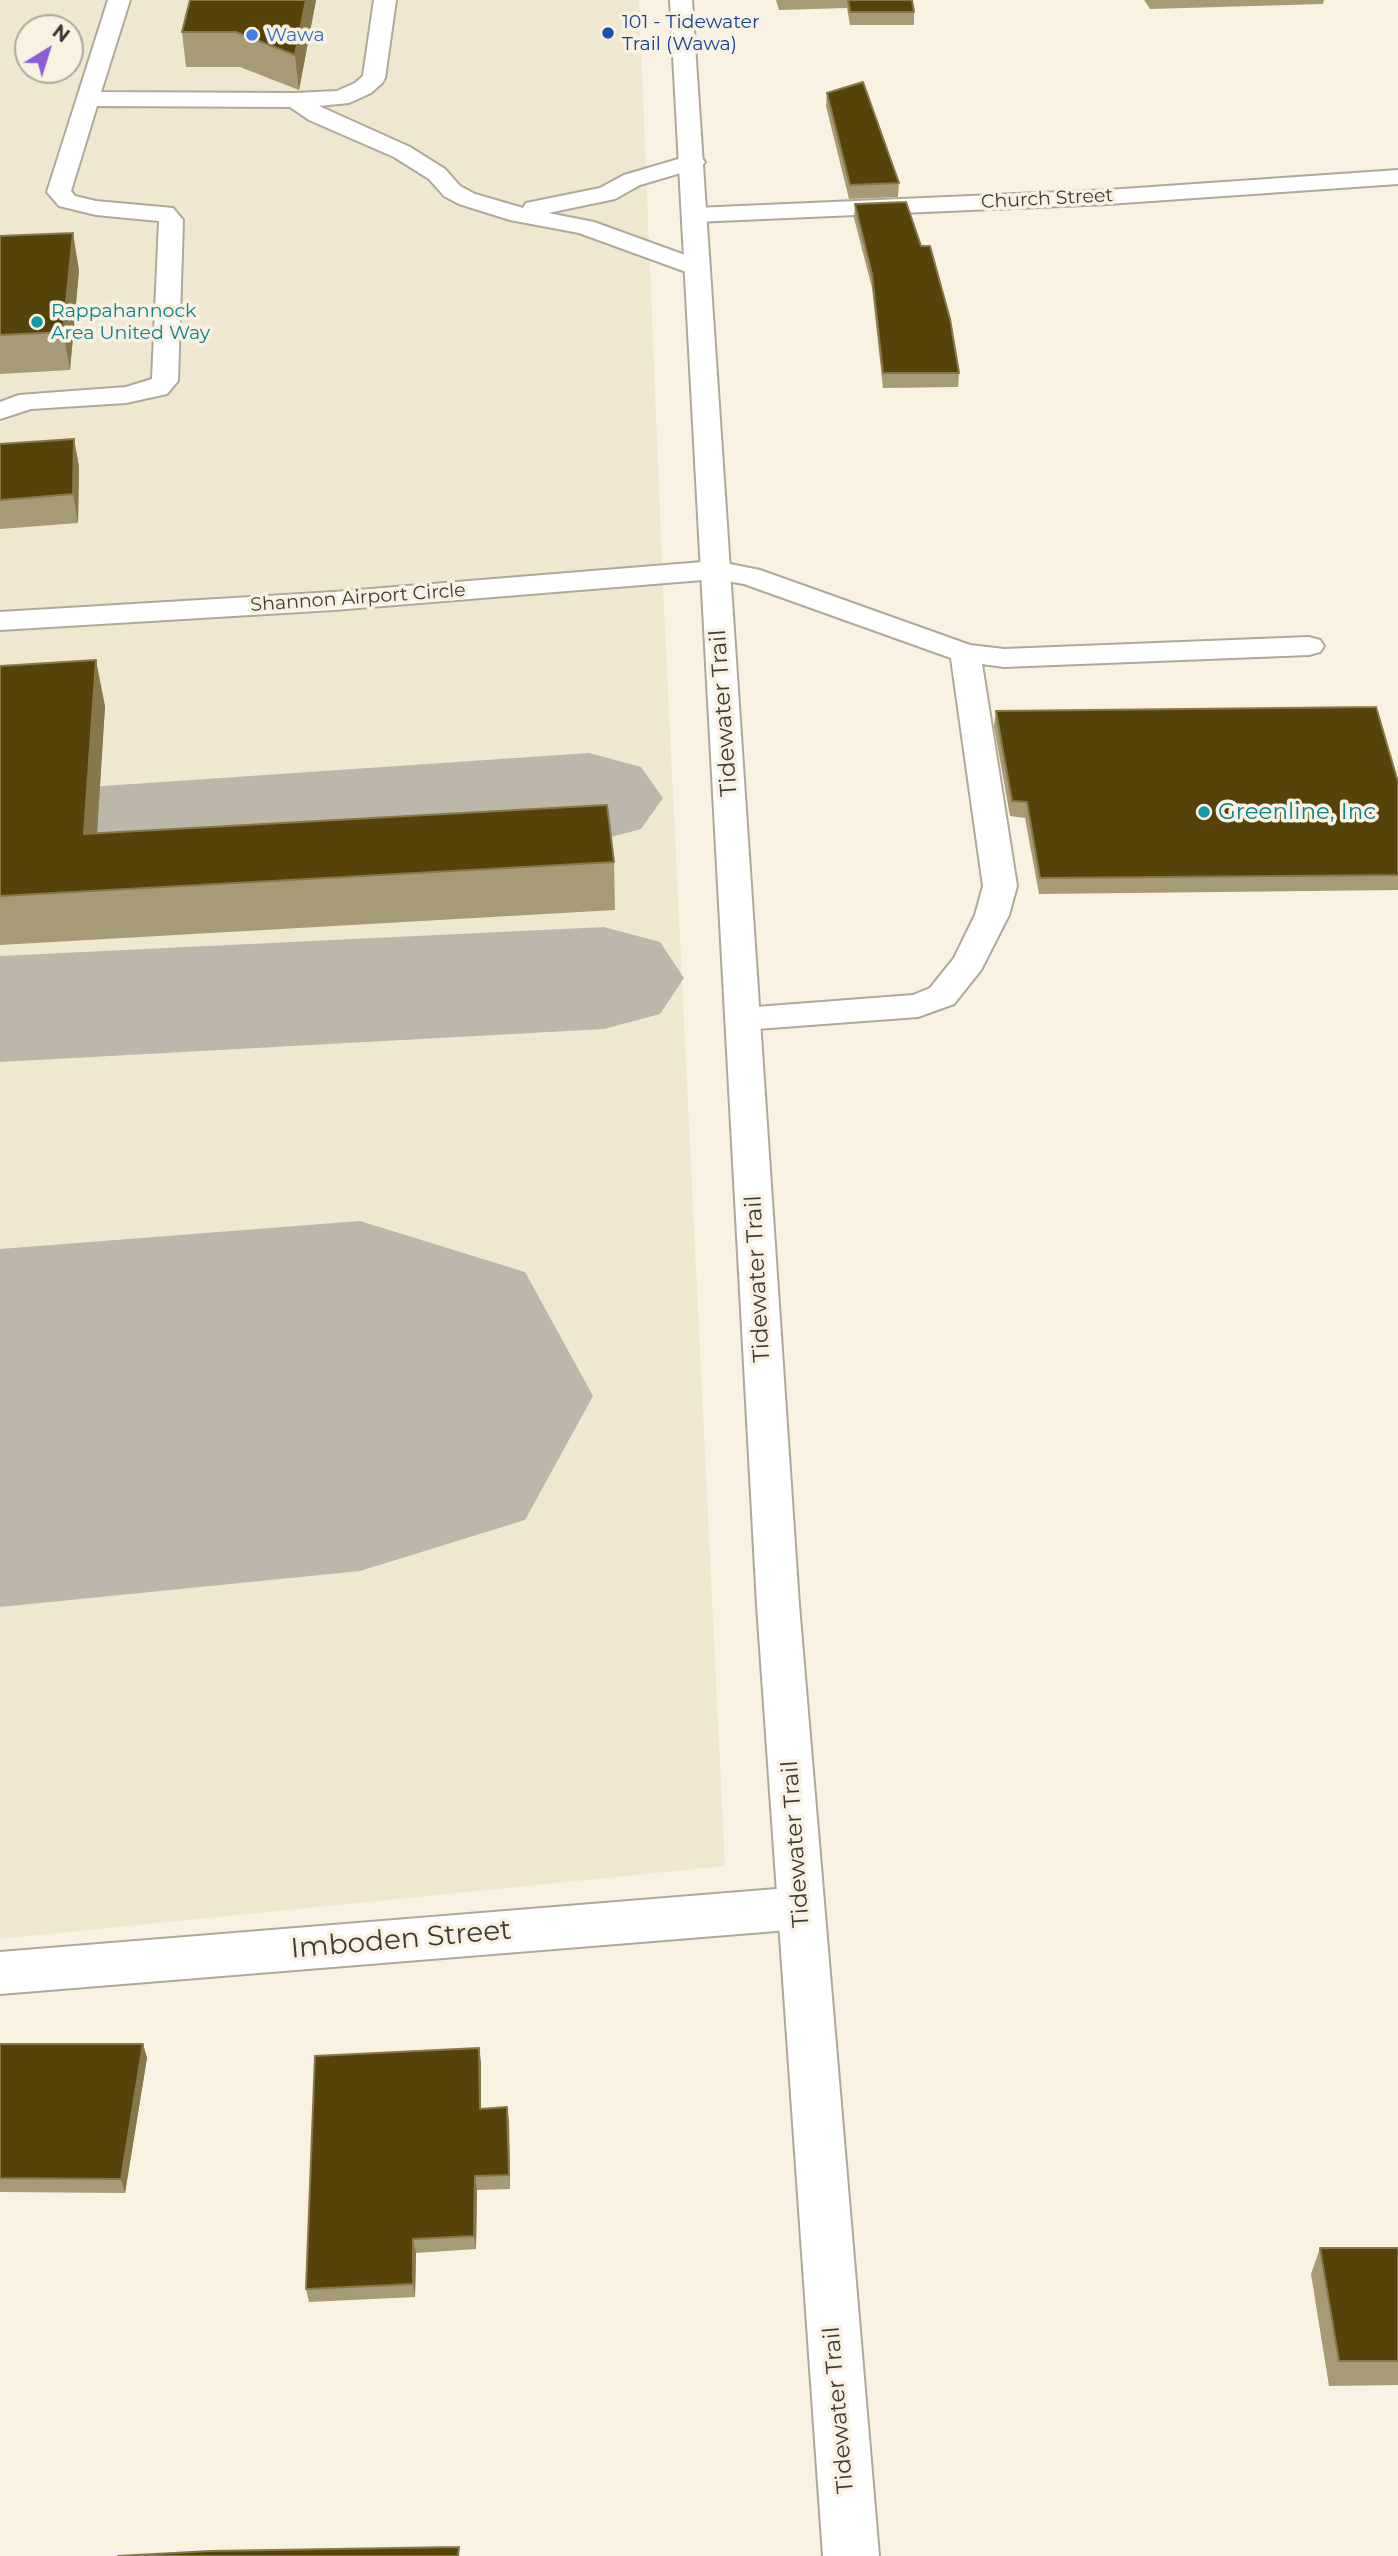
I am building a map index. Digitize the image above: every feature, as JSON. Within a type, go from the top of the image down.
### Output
[{"type":"main road","points":[[0,411],[28,401],[125,395],[158,388],[165,380],[171,220],[164,213],[96,208],[67,201],[60,192],[119,0]]},
{"type":"main road","points":[[89,99],[341,98],[363,88],[374,78],[385,0]]},
{"type":"main road","name":"Tidewater Trail","points":[[681,0],[693,162],[778,1605],[851,2556]]},
{"type":"main road","points":[[295,100],[317,115],[402,152],[437,174],[452,191],[467,199],[510,214],[585,227],[698,268]]},
{"type":"main road","points":[[510,214],[607,194],[632,180],[693,162]]},
{"type":"main road","name":"Church Street","points":[[695,215],[1122,196],[1398,177]]},
{"type":"main road","name":"Shannon Airport Circle","points":[[0,621],[334,601],[715,570],[750,576],[965,653],[1004,658],[1309,646]]},
{"type":"main road","points":[[743,1018],[918,1006],[942,996],[969,962],[992,915],[1000,886],[965,653]]},
{"type":"main road","name":"Imboden Street","points":[[0,1973],[801,1908]]},
{"type":"shaded area","points":[[0,0],[639,0],[664,608],[725,1866],[0,1939]]},
{"type":"building","points":[[190,0],[306,0],[295,55],[236,32],[182,32]]},
{"type":"building","points":[[848,0],[912,0],[914,12],[850,12]]},
{"type":"building","points":[[863,82],[899,183],[850,185],[827,93]]},
{"type":"building","points":[[906,202],[921,246],[930,246],[950,319],[959,373],[883,373],[872,274],[855,204]]},
{"type":"building","points":[[73,233],[63,332],[0,335],[0,236]]},
{"type":"building","points":[[74,439],[73,494],[0,500],[0,444]]},
{"type":"building","points":[[96,660],[84,834],[607,805],[614,862],[0,896],[0,666]]},
{"type":"building","name":"Greenline, Inc","points":[[1376,707],[1398,782],[1398,875],[1040,878],[1027,802],[1012,801],[996,711]]},
{"type":"building","points":[[0,2044],[143,2044],[121,2179],[0,2178]]},
{"type":"building","points":[[479,2048],[480,2109],[507,2107],[509,2175],[475,2176],[474,2236],[413,2239],[413,2284],[306,2289],[315,2056]]},
{"type":"building","points":[[1320,2248],[1398,2248],[1398,2361],[1339,2361]]},
{"type":"building","points":[[459,2547],[458,2556],[118,2556],[210,2551]]},
{"type":"taxiway","points":[[0,839],[589,798]]},
{"type":"taxiway","points":[[0,1009],[604,978]]},
{"type":"runway","points":[[0,1428],[360,1396]]},
{"type":"place","name":"101 - Tidewater Trail (Wawa)","points":[[608,33]]},
{"type":"place","name":"Wawa","points":[[252,35]]},
{"type":"place","name":"Rappahannock Area United Way","points":[[37,322]]},
{"type":"place","name":"Greenline, Inc","points":[[1204,812]]}]
